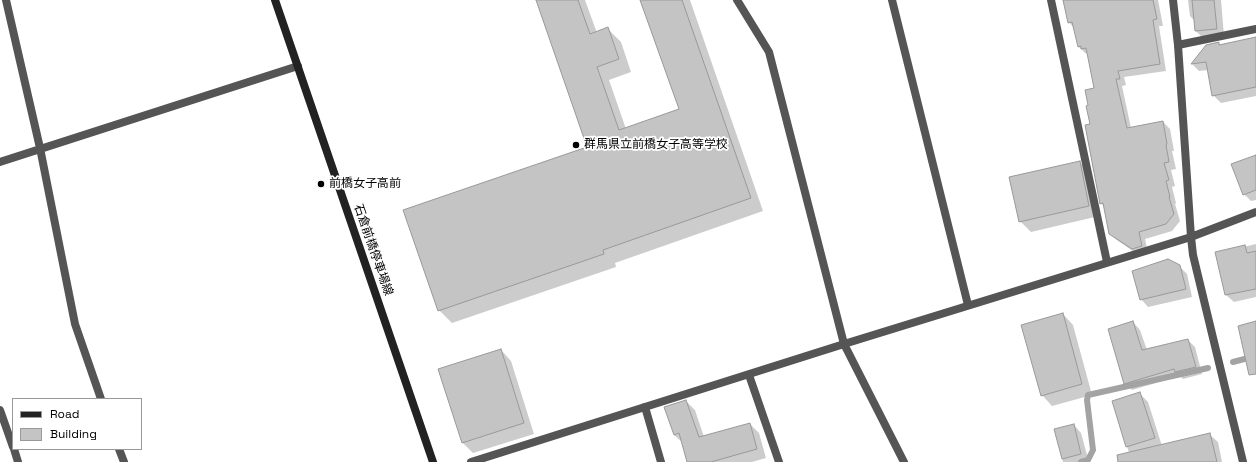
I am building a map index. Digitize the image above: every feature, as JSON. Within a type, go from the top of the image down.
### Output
[{"type":"main road","name":"石倉前橋停車場線","points":[[275,0],[432,462]]},
{"type":"street","points":[[6,0],[40,148],[75,324],[101,398]]},
{"type":"street","points":[[737,0],[769,52],[844,344],[904,462]]},
{"type":"street","points":[[892,0],[968,305]]},
{"type":"street","points":[[1051,0],[1107,262]]},
{"type":"street","points":[[1173,0],[1178,45],[1193,256],[1243,462]]},
{"type":"street","points":[[1178,45],[1256,29]]},
{"type":"street","points":[[0,162],[298,66]]},
{"type":"street","points":[[471,462],[968,305],[1191,237],[1256,212]]},
{"type":"street","points":[[749,375],[779,462]]},
{"type":"street","points":[[645,407],[661,462]]},
{"type":"street","points":[[0,410],[12,445]]},
{"type":"street","points":[[14,450],[18,462]]},
{"type":"street","points":[[119,450],[124,462]]},
{"type":"building","points":[[536,0],[578,0],[590,34],[608,27],[619,59],[597,67],[619,130],[679,109],[640,0],[682,0],[751,198],[603,250],[604,254],[438,311],[403,210],[587,147]]},
{"type":"building","points":[[1063,0],[1153,0],[1157,19],[1153,20],[1160,64],[1118,71],[1120,79],[1116,79],[1127,128],[1163,121],[1169,162],[1164,163],[1169,180],[1166,181],[1174,214],[1166,224],[1139,232],[1142,246],[1132,249],[1109,234],[1103,203],[1100,204],[1085,125],[1090,124],[1086,106],[1088,105],[1085,90],[1094,88],[1086,48],[1081,49],[1081,46],[1078,47],[1072,22],[1068,23]]},
{"type":"building","points":[[1192,0],[1214,0],[1217,29],[1195,31]]},
{"type":"building","points":[[1256,37],[1256,87],[1212,96],[1206,62],[1191,64],[1206,45],[1219,42],[1219,45]]},
{"type":"building","points":[[1256,155],[1256,190],[1243,195],[1231,164]]},
{"type":"building","points":[[1080,161],[1089,206],[1019,222],[1009,177]]},
{"type":"building","points":[[1245,245],[1247,253],[1256,251],[1256,289],[1225,295],[1215,252]]},
{"type":"building","points":[[1168,259],[1180,265],[1186,289],[1140,300],[1132,271]]},
{"type":"building","points":[[1063,313],[1082,384],[1041,396],[1021,325]]},
{"type":"building","points":[[1133,321],[1142,350],[1188,339],[1196,367],[1175,372],[1174,369],[1124,384],[1108,329]]},
{"type":"building","points":[[1256,321],[1256,374],[1249,375],[1238,326]]},
{"type":"building","points":[[501,349],[524,423],[462,443],[438,369]]},
{"type":"building","points":[[1140,392],[1155,438],[1126,447],[1112,401]]},
{"type":"building","points":[[686,400],[699,437],[750,423],[757,449],[711,462],[687,462],[679,433],[674,435],[664,407]]},
{"type":"building","points":[[1074,424],[1081,454],[1062,459],[1054,429]]},
{"type":"building","points":[[1210,433],[1217,462],[1118,462],[1117,455]]},
{"type":"waterway","points":[[1233,362],[1256,356]]},
{"type":"waterway","points":[[1081,462],[1088,460],[1093,450],[1087,400],[1088,395],[1208,368]]},
{"type":"place","name":"群馬県立前橋女子高等学校","points":[[576,145]]},
{"type":"place","name":"前橋女子高前","points":[[321,184]]}]
